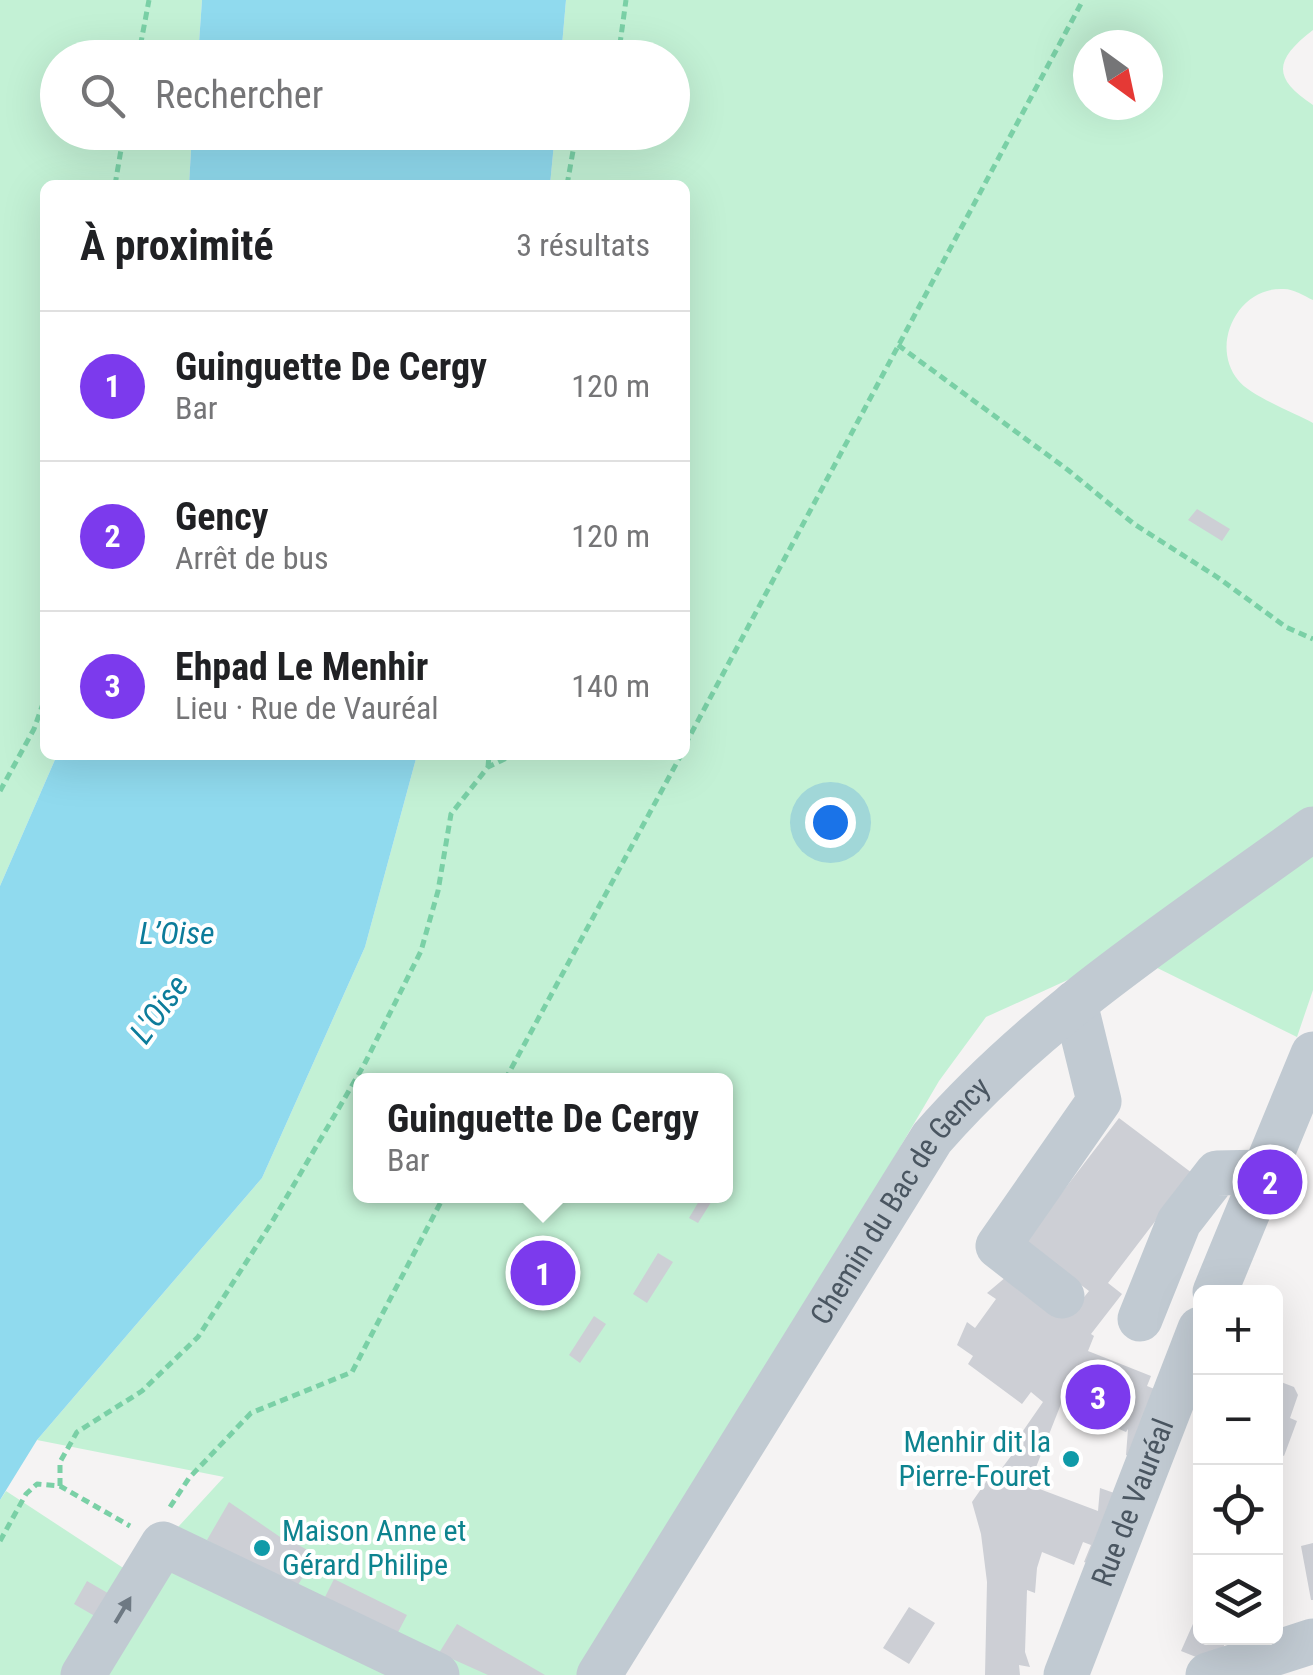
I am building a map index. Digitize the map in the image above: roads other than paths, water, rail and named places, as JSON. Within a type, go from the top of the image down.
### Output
[{"type":"street","name":"Chemin du Bac de Gency","points":[[599,1675],[932,1138],[973,1092],[1074,1002],[1313,830]]},
{"type":"street","points":[[1062,1296],[998,1246],[1099,1101],[1074,1002]]},
{"type":"street","points":[[1218,1285],[1313,1054]]},
{"type":"street","points":[[1140,1319],[1178,1222],[1217,1174],[1264,1172]]},
{"type":"street","name":"Rue de Vauréal","points":[[1066,1675],[1193,1348]]},
{"type":"street","points":[[84,1675],[163,1544],[437,1675]]},
{"type":"street","points":[[1208,1675],[1313,1641]]},
{"type":"water","points":[[202,0],[566,0],[562,40],[199,40]]},
{"type":"water","points":[[191,150],[553,150],[550,180],[189,180]]},
{"type":"water","name":"L’Oise","points":[[55,760],[416,760],[365,947],[262,1178],[37,1440],[0,1500],[0,886]]},
{"type":"place","name":"Gency","points":[[1270,1182]]},
{"type":"place","name":"Guinguette De Cergy","points":[[543,1273]]},
{"type":"place","name":"Ehpad Le Menhir","points":[[1098,1397]]},
{"type":"place","name":"Menhir dit la Pierre-Fouret","points":[[1071,1459]]},
{"type":"place","name":"Maison Anne et Gérard Philipe","points":[[262,1548]]},
{"type":"water label","name":"L'Oise","points":[[159,1009]]}]
